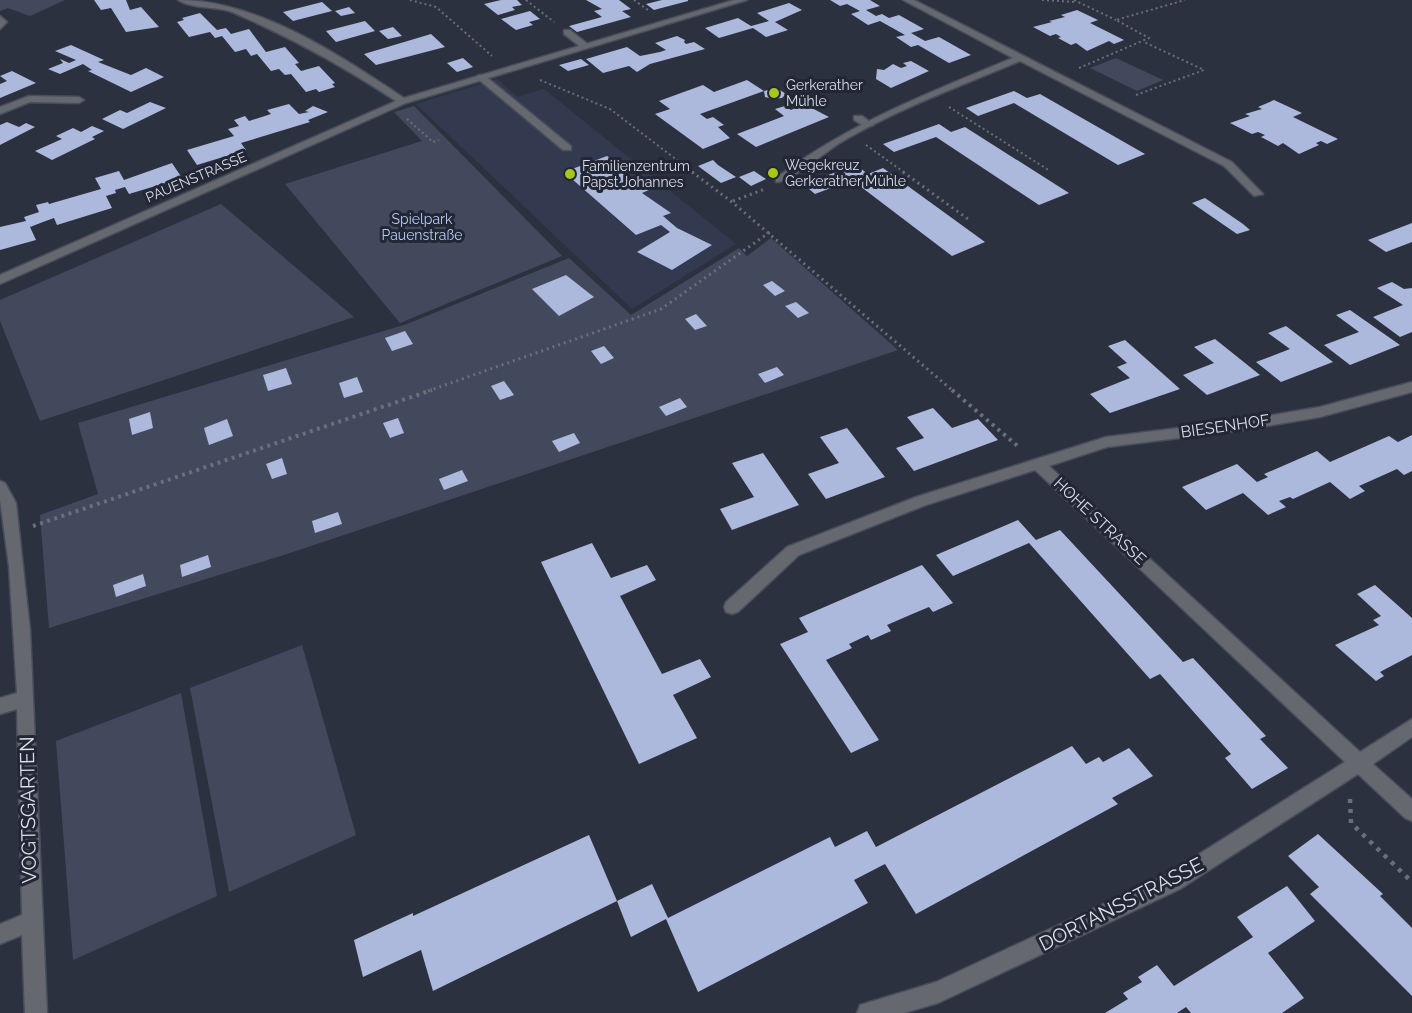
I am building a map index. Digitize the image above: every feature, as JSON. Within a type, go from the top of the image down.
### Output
[{"type":"street","points":[[182,0],[226,7],[288,33],[346,64],[399,103]]},
{"type":"street","name":"PAUENSTRASSE","points":[[0,280],[399,103],[481,76],[743,0]]},
{"type":"street","points":[[907,0],[1228,164],[1258,194]]},
{"type":"street","points":[[0,19],[3,22],[0,27]]},
{"type":"street","points":[[567,32],[585,46]]},
{"type":"street","points":[[780,180],[808,158],[850,134],[930,96],[1022,57]]},
{"type":"street","points":[[481,76],[567,148]]},
{"type":"street","points":[[0,111],[29,99],[79,100]]},
{"type":"street","points":[[858,118],[869,125]]},
{"type":"street","name":"BIESENHOF","points":[[1038,464],[1106,442],[1243,425],[1320,412],[1412,387]]},
{"type":"street","points":[[732,607],[793,550],[921,501],[1038,464]]},
{"type":"street","name":"HOHE STRASSE","points":[[1038,464],[1351,768],[1412,813]]},
{"type":"street","name":"VOGTSGARTEN","points":[[0,487],[9,503],[14,536],[26,698],[30,922],[36,1013]]},
{"type":"street","points":[[0,706],[26,698]]},
{"type":"street","points":[[1351,768],[1412,727]]},
{"type":"street","name":"DORTANSSTRASSE","points":[[868,1013],[938,992],[1173,882],[1351,768]]},
{"type":"street","points":[[0,934],[30,922]]},
{"type":"path","points":[[410,0],[438,8],[509,69],[610,109],[770,232],[1038,464]]},
{"type":"path","points":[[526,0],[567,32]]},
{"type":"path","points":[[1042,0],[1079,2]]},
{"type":"path","points":[[1058,76],[1149,38],[1074,0]]},
{"type":"path","points":[[1116,20],[1185,0]]},
{"type":"path","points":[[1113,105],[1204,70],[1144,41]]},
{"type":"path","points":[[930,96],[1050,171]]},
{"type":"path","points":[[399,103],[433,142],[439,140]]},
{"type":"path","points":[[850,134],[968,219]]},
{"type":"path","points":[[732,202],[780,180]]},
{"type":"path","points":[[14,536],[42,522],[618,326],[661,309],[770,232]]},
{"type":"path","points":[[1351,768],[1351,823],[1412,882]]},
{"type":"shaded area","name":"Familienzentrum Papst Johannes","points":[[497,79],[517,97],[544,89],[736,244],[632,309],[416,104]]},
{"type":"green space","points":[[0,0],[65,0],[30,16],[8,8],[0,11]]},
{"type":"green space","points":[[1116,58],[1163,80],[1137,91],[1090,68]]},
{"type":"green space","name":"Spielpark Pauenstraße","points":[[414,106],[562,256],[400,323],[285,184],[422,141],[394,112]]},
{"type":"green space","points":[[221,204],[354,317],[40,421],[0,321],[0,300]]},
{"type":"green space","points":[[771,238],[898,350],[290,553],[49,628],[40,515],[98,494],[78,423],[407,324],[569,258],[631,315],[739,248],[747,256]]},
{"type":"green space","points":[[302,645],[356,835],[229,892],[190,688]]},
{"type":"green space","points":[[181,693],[217,896],[73,960],[56,741]]},
{"type":"building","points":[[94,0],[126,0],[130,10],[141,7],[159,27],[126,32],[111,8],[101,10]]},
{"type":"building","points":[[501,0],[517,0],[522,5],[512,7],[515,10],[498,15],[484,4]]},
{"type":"building","points":[[586,0],[619,0],[631,9],[622,11],[631,17],[577,32],[569,26],[602,17],[594,11],[602,9]]},
{"type":"building","points":[[662,0],[688,1],[654,10],[646,4]]},
{"type":"building","points":[[830,0],[870,0],[880,6],[866,10],[876,16],[882,14],[889,18],[899,15],[924,29],[911,33],[925,41],[939,37],[971,55],[949,63],[918,45],[911,47],[896,37],[905,35],[880,21],[868,25],[851,14],[860,11],[847,4],[840,6]]},
{"type":"building","points":[[322,2],[332,11],[293,21],[283,12]]},
{"type":"building","points":[[789,3],[802,10],[775,22],[788,30],[766,37],[753,28],[719,38],[705,28],[738,18],[751,26],[769,21],[757,13]]},
{"type":"building","points":[[349,7],[355,13],[341,16],[335,11]]},
{"type":"building","points":[[1077,10],[1098,20],[1090,23],[1124,40],[1114,44],[1109,41],[1087,51],[1076,43],[1071,45],[1058,38],[1061,37],[1056,34],[1050,36],[1033,27],[1065,17],[1061,15]]},
{"type":"building","points":[[530,11],[540,19],[529,22],[533,25],[516,30],[501,19]]},
{"type":"building","points":[[200,13],[217,30],[226,28],[231,34],[249,29],[266,52],[285,47],[299,63],[295,64],[301,71],[319,66],[335,83],[332,84],[335,87],[319,92],[316,89],[306,92],[291,74],[285,75],[279,69],[271,71],[257,54],[251,56],[246,49],[235,52],[222,36],[215,38],[210,32],[189,37],[177,22],[184,20],[182,18]]},
{"type":"building","points":[[365,21],[375,31],[336,42],[326,31]]},
{"type":"building","points":[[393,27],[402,36],[388,39],[379,31]]},
{"type":"building","points":[[431,34],[445,47],[376,65],[364,54]]},
{"type":"building","points":[[677,36],[685,40],[686,44],[694,42],[705,49],[650,64],[637,72],[629,66],[603,73],[586,59],[627,47],[640,56],[660,52],[666,50],[655,43]]},
{"type":"building","points":[[71,45],[104,60],[98,62],[131,75],[146,68],[164,77],[131,92],[88,71],[92,70],[83,64],[60,74],[48,69],[63,63],[60,59],[69,63],[76,60],[55,51]]},
{"type":"building","points":[[463,58],[473,67],[457,72],[447,63]]},
{"type":"building","points":[[581,59],[589,65],[568,71],[559,65]]},
{"type":"building","points":[[911,61],[929,71],[891,88],[876,79],[877,69],[884,70],[893,64],[901,68],[907,66],[903,63]]},
{"type":"building","points":[[12,71],[36,83],[0,98],[0,84],[7,81],[0,76]]},
{"type":"building","points":[[747,80],[764,91],[700,114],[707,119],[713,117],[724,125],[718,127],[730,138],[703,149],[655,114],[670,109],[659,101],[703,85],[714,92]]},
{"type":"building","name":"Gerkerather Mühle","points":[[777,88],[786,94],[782,98],[773,99],[765,97],[764,91]]},
{"type":"building","points":[[1014,91],[1027,98],[1040,94],[1145,154],[1118,165],[1014,103],[978,116],[966,108]]},
{"type":"building","points":[[1274,100],[1302,113],[1293,117],[1338,139],[1327,144],[1321,141],[1316,143],[1319,145],[1299,154],[1283,143],[1278,146],[1261,137],[1265,135],[1258,132],[1252,134],[1230,123],[1250,116],[1245,114],[1262,109],[1258,107]]},
{"type":"building","points":[[150,102],[166,108],[123,129],[102,119],[120,110],[127,113]]},
{"type":"building","points":[[289,104],[299,114],[309,112],[305,111],[313,106],[328,112],[308,120],[310,122],[241,143],[246,150],[197,165],[187,150],[234,136],[228,129],[239,126],[234,120],[245,116],[249,121],[271,114],[267,110]]},
{"type":"building","points":[[804,104],[829,117],[756,147],[737,134],[784,116],[775,109],[785,106],[791,110]]},
{"type":"building","points":[[7,122],[19,127],[26,123],[35,127],[0,145],[0,125]]},
{"type":"building","points":[[939,124],[951,132],[965,127],[1069,193],[1039,205],[936,137],[894,152],[883,144]]},
{"type":"building","points":[[92,126],[104,131],[92,137],[95,139],[52,160],[35,151],[62,139],[56,136],[73,128],[81,132]]},
{"type":"building","points":[[607,156],[619,166],[615,167],[649,190],[642,193],[671,213],[663,216],[677,228],[712,245],[672,270],[637,252],[670,232],[661,225],[636,235],[564,172]]},
{"type":"building","points":[[713,160],[736,177],[721,183],[698,166]]},
{"type":"building","points":[[172,163],[182,178],[129,194],[125,187],[115,190],[116,193],[106,196],[112,208],[57,225],[54,218],[43,222],[30,227],[36,240],[0,250],[0,227],[26,221],[24,217],[39,212],[36,205],[48,202],[49,204],[101,189],[95,178],[119,171],[124,180]]},
{"type":"building","points":[[856,165],[868,174],[883,168],[985,242],[952,256],[852,180],[815,194],[803,184]]},
{"type":"building","points":[[754,171],[766,179],[751,186],[739,177]]},
{"type":"building","points":[[1205,198],[1250,230],[1237,234],[1192,203]]},
{"type":"building","points":[[1412,223],[1412,242],[1386,252],[1368,240]]},
{"type":"building","points":[[566,275],[594,297],[559,316],[532,289]]},
{"type":"building","points":[[772,281],[785,291],[775,296],[763,285]]},
{"type":"building","points":[[1392,282],[1404,289],[1412,288],[1412,332],[1400,337],[1373,317],[1403,305],[1377,288]]},
{"type":"building","points":[[796,302],[809,313],[798,318],[785,306]]},
{"type":"building","points":[[1350,310],[1400,345],[1350,365],[1324,345],[1359,332],[1336,315]]},
{"type":"building","points":[[696,314],[707,326],[695,330],[685,319]]},
{"type":"building","points":[[1286,326],[1333,362],[1281,382],[1256,362],[1290,349],[1268,333]]},
{"type":"building","points":[[405,331],[413,344],[392,351],[385,338]]},
{"type":"building","points":[[1215,339],[1260,375],[1207,395],[1183,375],[1214,363],[1194,347]]},
{"type":"building","points":[[1125,340],[1180,389],[1110,413],[1090,394],[1130,378],[1117,367],[1127,363],[1108,346]]},
{"type":"building","points":[[604,346],[614,358],[601,364],[591,351]]},
{"type":"building","points":[[777,367],[784,375],[765,383],[758,374]]},
{"type":"building","points":[[286,368],[292,384],[268,391],[263,375]]},
{"type":"building","points":[[357,377],[363,392],[344,398],[339,383]]},
{"type":"building","points":[[504,381],[514,395],[500,400],[491,386]]},
{"type":"building","points":[[680,398],[687,407],[666,416],[659,407]]},
{"type":"building","points":[[933,408],[952,428],[978,419],[998,440],[914,471],[896,448],[924,438],[907,417]]},
{"type":"building","points":[[150,412],[153,428],[132,435],[129,419]]},
{"type":"building","points":[[398,418],[404,433],[390,438],[383,423]]},
{"type":"building","points":[[227,419],[233,436],[209,445],[204,428]]},
{"type":"building","points":[[847,428],[885,477],[826,499],[808,474],[839,463],[820,437]]},
{"type":"building","points":[[574,433],[580,443],[559,452],[552,441]]},
{"type":"building","points":[[1412,435],[1412,471],[1404,475],[1397,469],[1359,486],[1365,491],[1350,499],[1330,482],[1293,499],[1290,497],[1279,501],[1286,507],[1268,515],[1243,493],[1206,510],[1182,487],[1237,464],[1257,482],[1268,477],[1264,474],[1317,451],[1330,462],[1389,436],[1398,442]]},
{"type":"building","points":[[763,453],[799,505],[732,530],[720,509],[754,497],[732,463]]},
{"type":"building","points":[[282,458],[287,474],[272,479],[266,464]]},
{"type":"building","points":[[462,470],[468,481],[444,490],[439,479]]},
{"type":"building","points":[[338,512],[342,524],[315,533],[312,521]]},
{"type":"building","points":[[1018,520],[1036,540],[1060,530],[1183,662],[1193,658],[1266,736],[1260,739],[1288,768],[1252,789],[1225,758],[1231,754],[1160,674],[1150,679],[1029,543],[953,576],[936,555]]},
{"type":"building","points":[[592,543],[611,578],[647,565],[656,580],[620,596],[662,674],[700,659],[711,677],[673,695],[697,738],[639,764],[541,562]]},
{"type":"building","points":[[208,555],[211,567],[182,577],[180,565]]},
{"type":"building","points":[[922,565],[953,603],[933,612],[929,607],[887,625],[891,631],[871,640],[868,635],[849,644],[852,648],[826,660],[879,740],[851,753],[780,644],[808,632],[799,618]]},
{"type":"building","points":[[143,574],[146,586],[116,597],[113,585]]},
{"type":"building","points":[[1375,585],[1412,618],[1412,655],[1380,672],[1384,676],[1376,681],[1335,645],[1379,625],[1373,620],[1381,616],[1357,594]]},
{"type":"building","points":[[1072,746],[1086,764],[1099,757],[1103,762],[1129,748],[1153,776],[1112,798],[1118,804],[916,914],[885,864],[854,880],[868,903],[698,992],[666,919],[631,937],[617,901],[652,884],[668,918],[830,837],[835,847],[867,831],[876,847]]},
{"type":"building","points":[[1318,834],[1383,894],[1380,896],[1412,928],[1412,996],[1310,894],[1319,887],[1288,856]]},
{"type":"building","points":[[589,835],[617,901],[433,991],[421,950],[363,977],[354,940],[413,913],[413,916]]},
{"type":"building","points":[[1287,886],[1315,921],[1268,953],[1304,998],[1282,1013],[1191,1013],[1186,1007],[1177,1013],[1105,1013],[1128,999],[1123,993],[1142,982],[1138,977],[1157,965],[1174,986],[1253,937],[1237,917]]},
{"type":"place","name":"Gerkerather Mühle","points":[[774,93]]},
{"type":"place","name":"Wegekreuz Gerkerather Mühle","points":[[773,173]]},
{"type":"place","name":"Familienzentrum Papst Johannes","points":[[570,174]]}]
